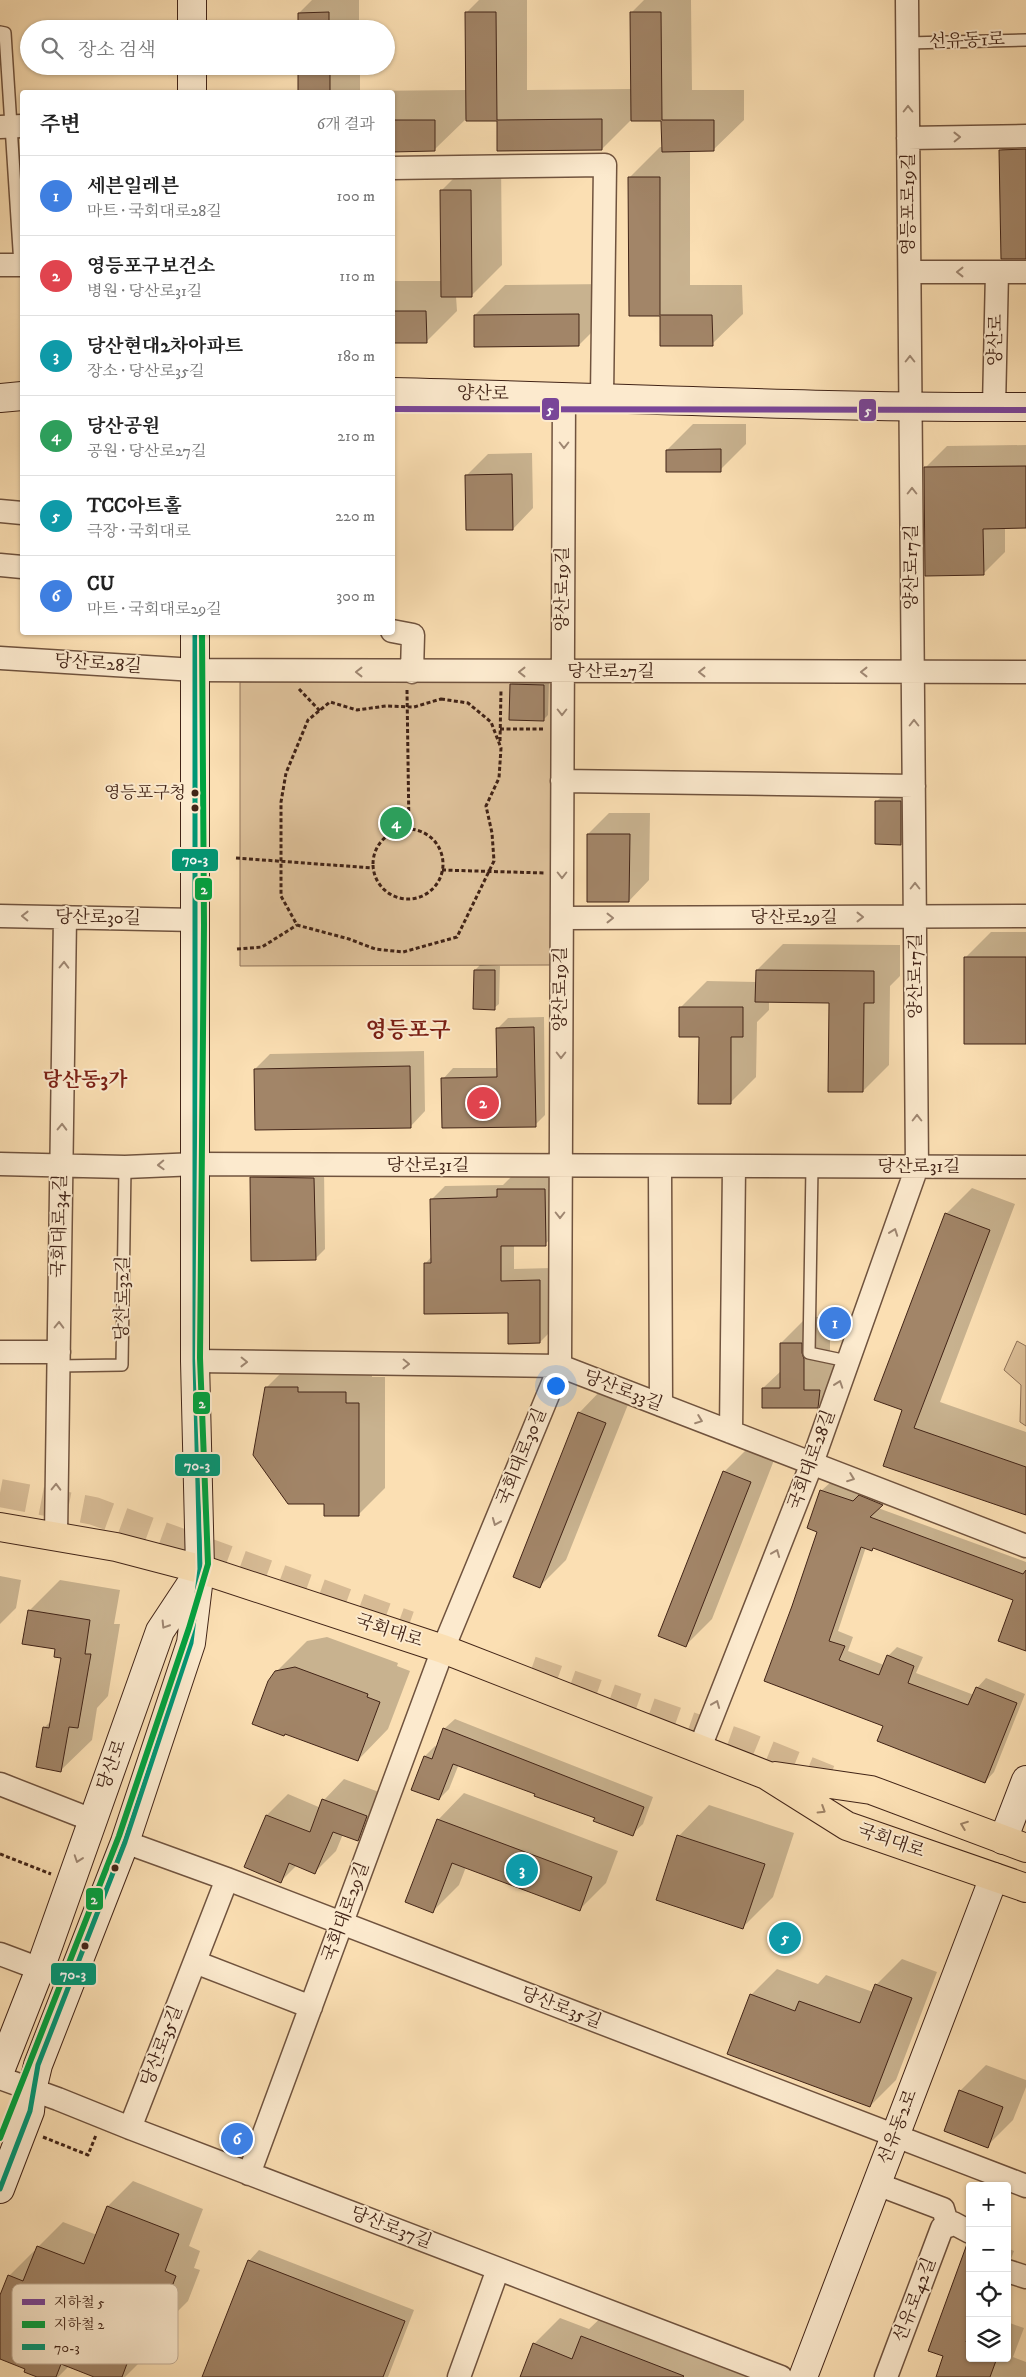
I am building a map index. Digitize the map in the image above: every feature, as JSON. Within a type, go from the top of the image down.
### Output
[{"type":"main road","points":[[192,0],[192,20]]},
{"type":"main road","points":[[192,75],[192,90]]},
{"type":"main road","name":"양산로","points":[[395,392],[911,408],[1026,407]]},
{"type":"main road","points":[[0,398],[20,396]]},
{"type":"main road","name":"당산로","points":[[0,2190],[30,2111],[32,2090],[38,2065],[66,1988],[125,1842],[191,1643],[200,1569],[195,1362],[197,1164],[195,635]]},
{"type":"main road","name":"국회대로","points":[[0,1527],[116,1547],[200,1569],[443,1650],[766,1775],[847,1826],[1026,1888]]},
{"type":"main road","name":"당산로","points":[[0,2072],[43,1960],[160,1631],[200,1569]]},
{"type":"main road","name":"국회대로","points":[[766,1775],[871,1790],[1015,1844]]},
{"type":"main road","points":[[1015,1844],[1026,1780]]},
{"type":"main road","name":"선유동2로","points":[[803,2377],[994,1877]]},
{"type":"main road","points":[[43,1960],[40,1987],[43,2001],[50,2006],[58,2000],[66,1988]]},
{"type":"street","name":"영등포로19길","points":[[907,0],[911,408]]},
{"type":"street","points":[[908,138],[1026,136]]},
{"type":"street","points":[[395,168],[605,165],[602,397]]},
{"type":"street","points":[[910,272],[1026,272]]},
{"type":"street","name":"양산로","points":[[994,407],[997,272]]},
{"type":"street","name":"양산로19길","points":[[561,1166],[564,396]]},
{"type":"street","name":"양산로17길","points":[[911,408],[917,1167]]},
{"type":"street","points":[[0,511],[20,513]]},
{"type":"street","points":[[0,565],[20,567]]},
{"type":"street","points":[[395,632],[413,635],[410,672]]},
{"type":"street","name":"당산로28길","points":[[0,658],[195,670]]},
{"type":"street","name":"당산로27길","points":[[195,670],[1026,672]]},
{"type":"street","points":[[562,782],[914,786]]},
{"type":"street","name":"당산로30길","points":[[0,916],[196,920]]},
{"type":"street","name":"당산로29길","points":[[562,918],[1026,916]]},
{"type":"street","name":"국회대로34길","points":[[56,1536],[65,917]]},
{"type":"street","points":[[0,1164],[61,1166],[197,1164]]},
{"type":"street","name":"당산로31길","points":[[197,1164],[1026,1167]]},
{"type":"street","name":"국회대로30길","points":[[443,1650],[560,1366],[561,1166]]},
{"type":"street","points":[[660,1166],[661,1405]]},
{"type":"street","points":[[731,1432],[734,1166]]},
{"type":"street","name":"국회대로28길","points":[[699,1750],[812,1463],[917,1167]]},
{"type":"street","points":[[0,1352],[58,1359]]},
{"type":"street","name":"당산로33길","points":[[195,1362],[560,1366],[1026,1546]]},
{"type":"street","name":"국회대로29길","points":[[249,2174],[443,1650]]},
{"type":"street","points":[[0,1784],[92,1820]]},
{"type":"street","name":"당산로35길","points":[[125,1842],[228,1879],[1026,2186]]},
{"type":"street","name":"당산로35길","points":[[130,2128],[228,1879]]},
{"type":"street","points":[[0,1954],[43,1960]]},
{"type":"street","points":[[195,1962],[311,2007]]},
{"type":"street","name":"당산로37길","points":[[0,2078],[58,2098],[249,2174],[781,2377]]},
{"type":"street","points":[[877,2184],[943,2209],[948,2226],[953,2223],[966,2230]]},
{"type":"street","name":"선유로42길","points":[[886,2377],[942,2228],[948,2226]]},
{"type":"street","points":[[458,2377],[498,2269]]},
{"type":"street","points":[[1010,2272],[1026,2277]]},
{"type":"lane","points":[[0,32],[5,33],[12,127],[14,265]]},
{"type":"lane","name":"선유동1로","points":[[908,43],[1026,40]]},
{"type":"lane","name":"당산로32길","points":[[58,1359],[122,1365],[125,1166]]},
{"type":"lane","points":[[812,1167],[809,1353],[847,1361]]},
{"type":"path","points":[[408,829],[407,706],[410,672]]},
{"type":"path","points":[[500,744],[491,722],[468,703],[441,699],[407,706],[386,706],[357,710],[330,702],[308,720],[286,773],[281,802],[280,896],[297,925],[349,939],[375,949],[403,952],[457,937],[494,861],[492,833],[486,806],[498,778],[500,744],[501,672]]},
{"type":"path","points":[[500,729],[562,730]]},
{"type":"path","points":[[408,829],[418,830],[434,841],[441,855],[442,870],[439,879],[426,894],[407,898],[388,893],[381,886],[373,868],[373,858],[382,840],[399,830],[408,829]]},
{"type":"path","points":[[236,858],[373,868]]},
{"type":"path","points":[[442,870],[562,873]]},
{"type":"path","points":[[237,949],[262,947],[297,925]]},
{"type":"path","points":[[0,1854],[53,1874]]},
{"type":"path","points":[[42,2136],[88,2155]]},
{"type":"shaded area","points":[[551,681],[551,965],[240,966],[240,682]]},
{"type":"shaded area","points":[[1017,1341],[1026,1346],[1026,1426],[1020,1422],[1021,1385],[1004,1370]]},
{"type":"building","points":[[329,12],[329,20],[298,20],[298,13]]},
{"type":"building","points":[[465,12],[496,12],[497,120],[602,119],[602,150],[497,151],[497,121],[466,121]]},
{"type":"building","points":[[630,12],[661,12],[662,120],[714,120],[714,151],[662,152],[661,121],[631,121]]},
{"type":"building","points":[[298,75],[330,75],[330,90],[298,90]]},
{"type":"building","points":[[395,120],[435,120],[435,151],[395,152]]},
{"type":"building","points":[[1026,149],[1026,259],[1001,259],[999,150]]},
{"type":"building","points":[[628,177],[660,177],[660,315],[712,315],[713,346],[660,346],[660,316],[629,316]]},
{"type":"building","points":[[440,190],[471,190],[472,297],[441,297]]},
{"type":"building","points":[[395,311],[426,311],[427,343],[395,343]]},
{"type":"building","points":[[579,314],[579,346],[474,347],[474,315]]},
{"type":"building","points":[[721,449],[721,472],[666,472],[666,450]]},
{"type":"building","points":[[1026,466],[1026,528],[983,529],[984,575],[925,576],[924,467]]},
{"type":"building","points":[[512,474],[513,530],[466,530],[465,475]]},
{"type":"building","points":[[510,684],[544,685],[544,721],[509,720]]},
{"type":"building","points":[[875,801],[901,801],[901,845],[875,844]]},
{"type":"building","points":[[587,834],[630,834],[629,902],[587,902]]},
{"type":"building","points":[[964,957],[1026,957],[1026,1044],[964,1044]]},
{"type":"building","points":[[474,970],[495,970],[495,1010],[473,1009]]},
{"type":"building","points":[[756,970],[874,971],[874,1003],[864,1003],[863,1092],[828,1092],[829,1003],[755,1002]]},
{"type":"building","points":[[679,1007],[743,1007],[743,1037],[731,1037],[731,1104],[698,1104],[699,1037],[679,1037]]},
{"type":"building","points":[[534,1027],[536,1127],[442,1128],[441,1078],[497,1077],[496,1028]]},
{"type":"building","points":[[410,1066],[411,1128],[255,1130],[254,1069]]},
{"type":"building","points":[[250,1177],[314,1178],[316,1260],[251,1261]]},
{"type":"building","points":[[497,1189],[545,1189],[546,1246],[501,1246],[501,1281],[540,1280],[540,1343],[508,1344],[508,1313],[424,1314],[424,1263],[431,1263],[430,1199],[497,1197]]},
{"type":"building","points":[[945,1213],[990,1230],[914,1428],[1026,1467],[1026,1515],[883,1466],[902,1410],[874,1400]]},
{"type":"building","points":[[780,1343],[802,1343],[804,1390],[820,1390],[818,1408],[762,1408],[762,1388],[780,1388]]},
{"type":"building","points":[[265,1387],[298,1387],[298,1392],[346,1392],[346,1403],[359,1403],[359,1516],[324,1516],[324,1504],[288,1504],[253,1455]]},
{"type":"building","points":[[578,1412],[606,1423],[540,1588],[513,1577]]},
{"type":"building","points":[[723,1471],[751,1482],[686,1647],[658,1636]]},
{"type":"building","points":[[820,1490],[853,1501],[859,1495],[883,1505],[870,1517],[1023,1574],[1026,1570],[1026,1651],[998,1641],[1013,1600],[873,1548],[872,1551],[861,1547],[829,1641],[845,1646],[839,1660],[879,1675],[887,1655],[914,1666],[908,1683],[968,1705],[976,1687],[1017,1703],[985,1783],[877,1741],[883,1726],[764,1681],[817,1532],[807,1528]]},
{"type":"building","points":[[28,1610],[90,1620],[85,1654],[91,1654],[78,1728],[69,1727],[61,1772],[36,1767],[43,1727],[49,1728],[61,1658],[54,1657],[55,1649],[22,1644]]},
{"type":"building","points":[[295,1667],[368,1694],[367,1697],[380,1702],[358,1761],[252,1724],[268,1681],[275,1671]]},
{"type":"building","points":[[443,1728],[644,1807],[633,1836],[593,1821],[595,1818],[534,1796],[535,1794],[453,1764],[439,1800],[411,1790],[424,1756],[432,1759]]},
{"type":"building","points":[[322,1799],[367,1816],[358,1841],[333,1832],[315,1874],[289,1863],[281,1883],[244,1867],[266,1815],[310,1832]]},
{"type":"building","points":[[437,1819],[592,1877],[580,1911],[452,1863],[433,1913],[405,1902]]},
{"type":"building","points":[[677,1835],[765,1864],[743,1929],[656,1900]]},
{"type":"building","points":[[875,1984],[912,1998],[870,2107],[727,2054],[750,1994],[795,2011],[799,2001],[860,2023]]},
{"type":"building","points":[[959,2090],[1003,2107],[988,2148],[944,2131]]},
{"type":"building","points":[[107,2206],[179,2234],[165,2271],[176,2276],[173,2284],[12,2284],[12,2364],[0,2359],[0,2295],[8,2275],[23,2281],[37,2246],[84,2264]]},
{"type":"building","points":[[966,2247],[966,2362],[996,2362],[990,2377],[936,2377],[943,2356],[928,2351]]},
{"type":"building","points":[[248,2260],[405,2321],[383,2377],[202,2377]]},
{"type":"building","points":[[581,2336],[684,2376],[520,2377],[533,2343],[572,2359]]},
{"type":"building","points":[[12,2364],[61,2364],[56,2377],[37,2377],[24,2372],[25,2369]]},
{"type":"building","points":[[61,2364],[127,2364],[122,2377],[94,2377]]},
{"type":"tunnel","points":[[0,1493],[94,1511],[409,1625]]},
{"type":"tunnel","points":[[531,1670],[742,1744],[829,1779]]},
{"type":"metro line","name":"5","points":[[395,409],[1026,410]]},
{"type":"metro line","name":"2","points":[[0,2138],[119,1836],[189,1628],[208,1564],[200,1358],[204,925],[202,635]]},
{"type":"transit line","name":"70-3","points":[[0,2189],[30,2111],[38,2065],[125,1842],[191,1643],[200,1569],[195,1361],[195,635]]},
{"type":"place","name":"영등포구청","points":[[195,793]]},
{"type":"place","name":"당산공원","points":[[396,823]]},
{"type":"place","name":"영등포구보건소","points":[[483,1103]]},
{"type":"place","name":"세븐일레븐","points":[[835,1323]]},
{"type":"place","name":"당산현대2차아파트","points":[[522,1870]]},
{"type":"place","name":"TCC아트홀","points":[[785,1938]]},
{"type":"place","name":"CU","points":[[237,2139]]},
{"type":"district","name":"영등포구","points":[[408,1030]]},
{"type":"district","name":"당산동3가","points":[[85,1080]]}]
